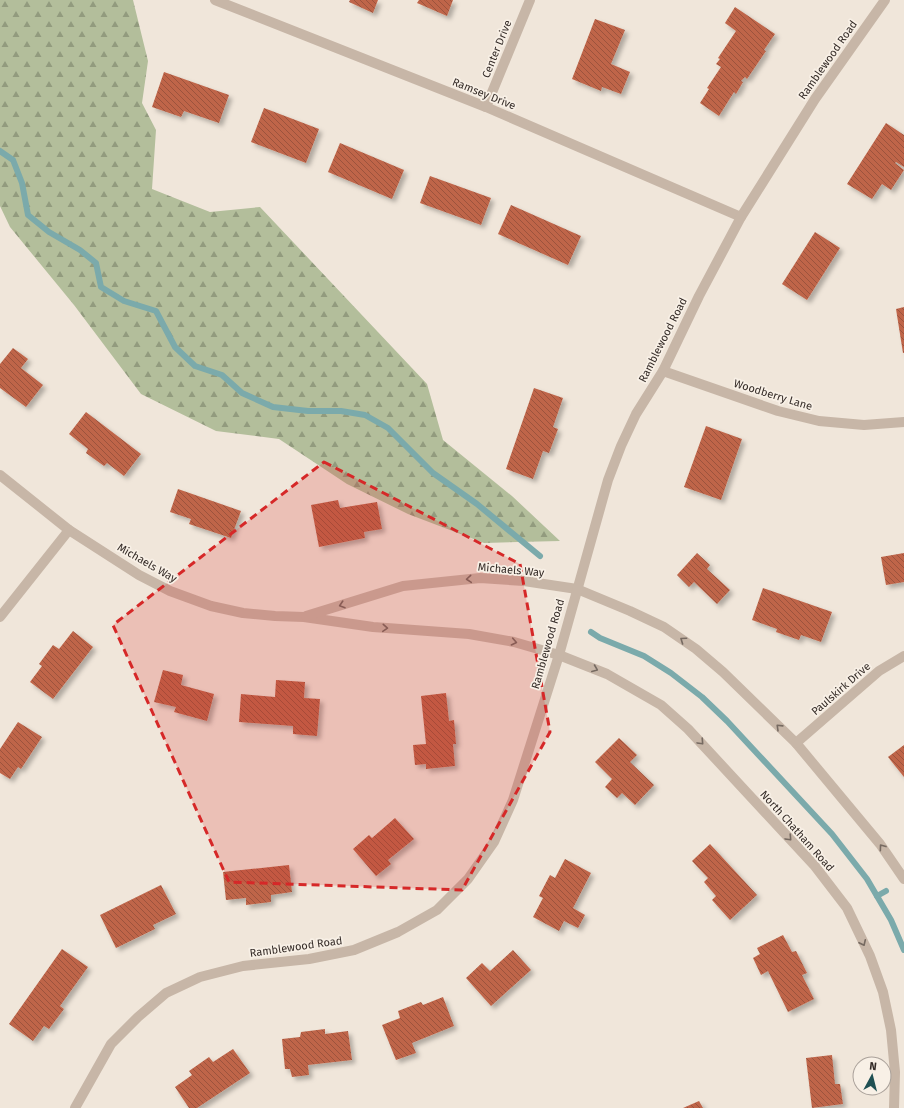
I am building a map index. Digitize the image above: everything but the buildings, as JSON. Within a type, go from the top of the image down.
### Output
[{"type":"street","name":"Ramsey Drive","points":[[215,0],[486,107],[741,217]]},
{"type":"street","name":"Center Drive","points":[[486,107],[530,0]]},
{"type":"street","name":"Ramblewood Road","points":[[76,1108],[111,1044],[138,1017],[166,993],[200,978],[243,966],[309,959],[354,950],[398,932],[437,910],[468,879],[494,842],[513,800],[559,655],[608,480],[621,446],[636,414],[663,371],[699,296],[741,217],[814,99],[885,0]]},
{"type":"street","name":"Woodberry Lane","points":[[663,371],[778,411],[819,421],[864,425],[904,422]]},
{"type":"street","name":"Michaels Way","points":[[0,475],[69,530],[139,575],[170,591],[211,606],[244,612],[275,616],[304,617],[373,627],[469,634],[514,642],[559,655]]},
{"type":"street","points":[[0,617],[69,530]]},
{"type":"street","name":"Michaels Way","points":[[304,617],[403,586],[436,582],[480,578],[524,581],[577,589]]},
{"type":"street","points":[[577,589],[664,627],[696,649],[723,672],[796,743],[880,844],[904,879]]},
{"type":"street","name":"North Chatham Road","points":[[559,655],[607,674],[661,705],[688,729],[814,865],[847,908],[870,956],[883,992],[891,1030],[895,1072],[894,1108]]},
{"type":"street","name":"Paulskirk Drive","points":[[796,743],[879,671],[904,656]]},
{"type":"highlighted area","points":[[324,462],[520,564],[550,732],[462,890],[229,882],[113,625]]},
{"type":"green space","points":[[0,0],[133,0],[148,61],[142,103],[156,130],[152,189],[210,212],[260,207],[427,384],[443,440],[512,496],[560,541],[484,543],[408,514],[347,484],[279,439],[216,431],[141,394],[74,305],[10,227],[0,206]]},
{"type":"waterway","points":[[0,151],[13,160],[22,183],[28,215],[49,232],[80,250],[96,263],[101,287],[124,301],[156,311],[175,347],[195,366],[222,375],[242,393],[273,407],[308,411],[341,411],[365,415],[388,428],[433,473],[477,504],[540,556]]},
{"type":"waterway","points":[[591,632],[600,638],[644,656],[671,673],[702,697],[727,721],[832,834],[867,879],[891,920],[904,950]]},
{"type":"waterway","points":[[877,896],[886,891]]}]
